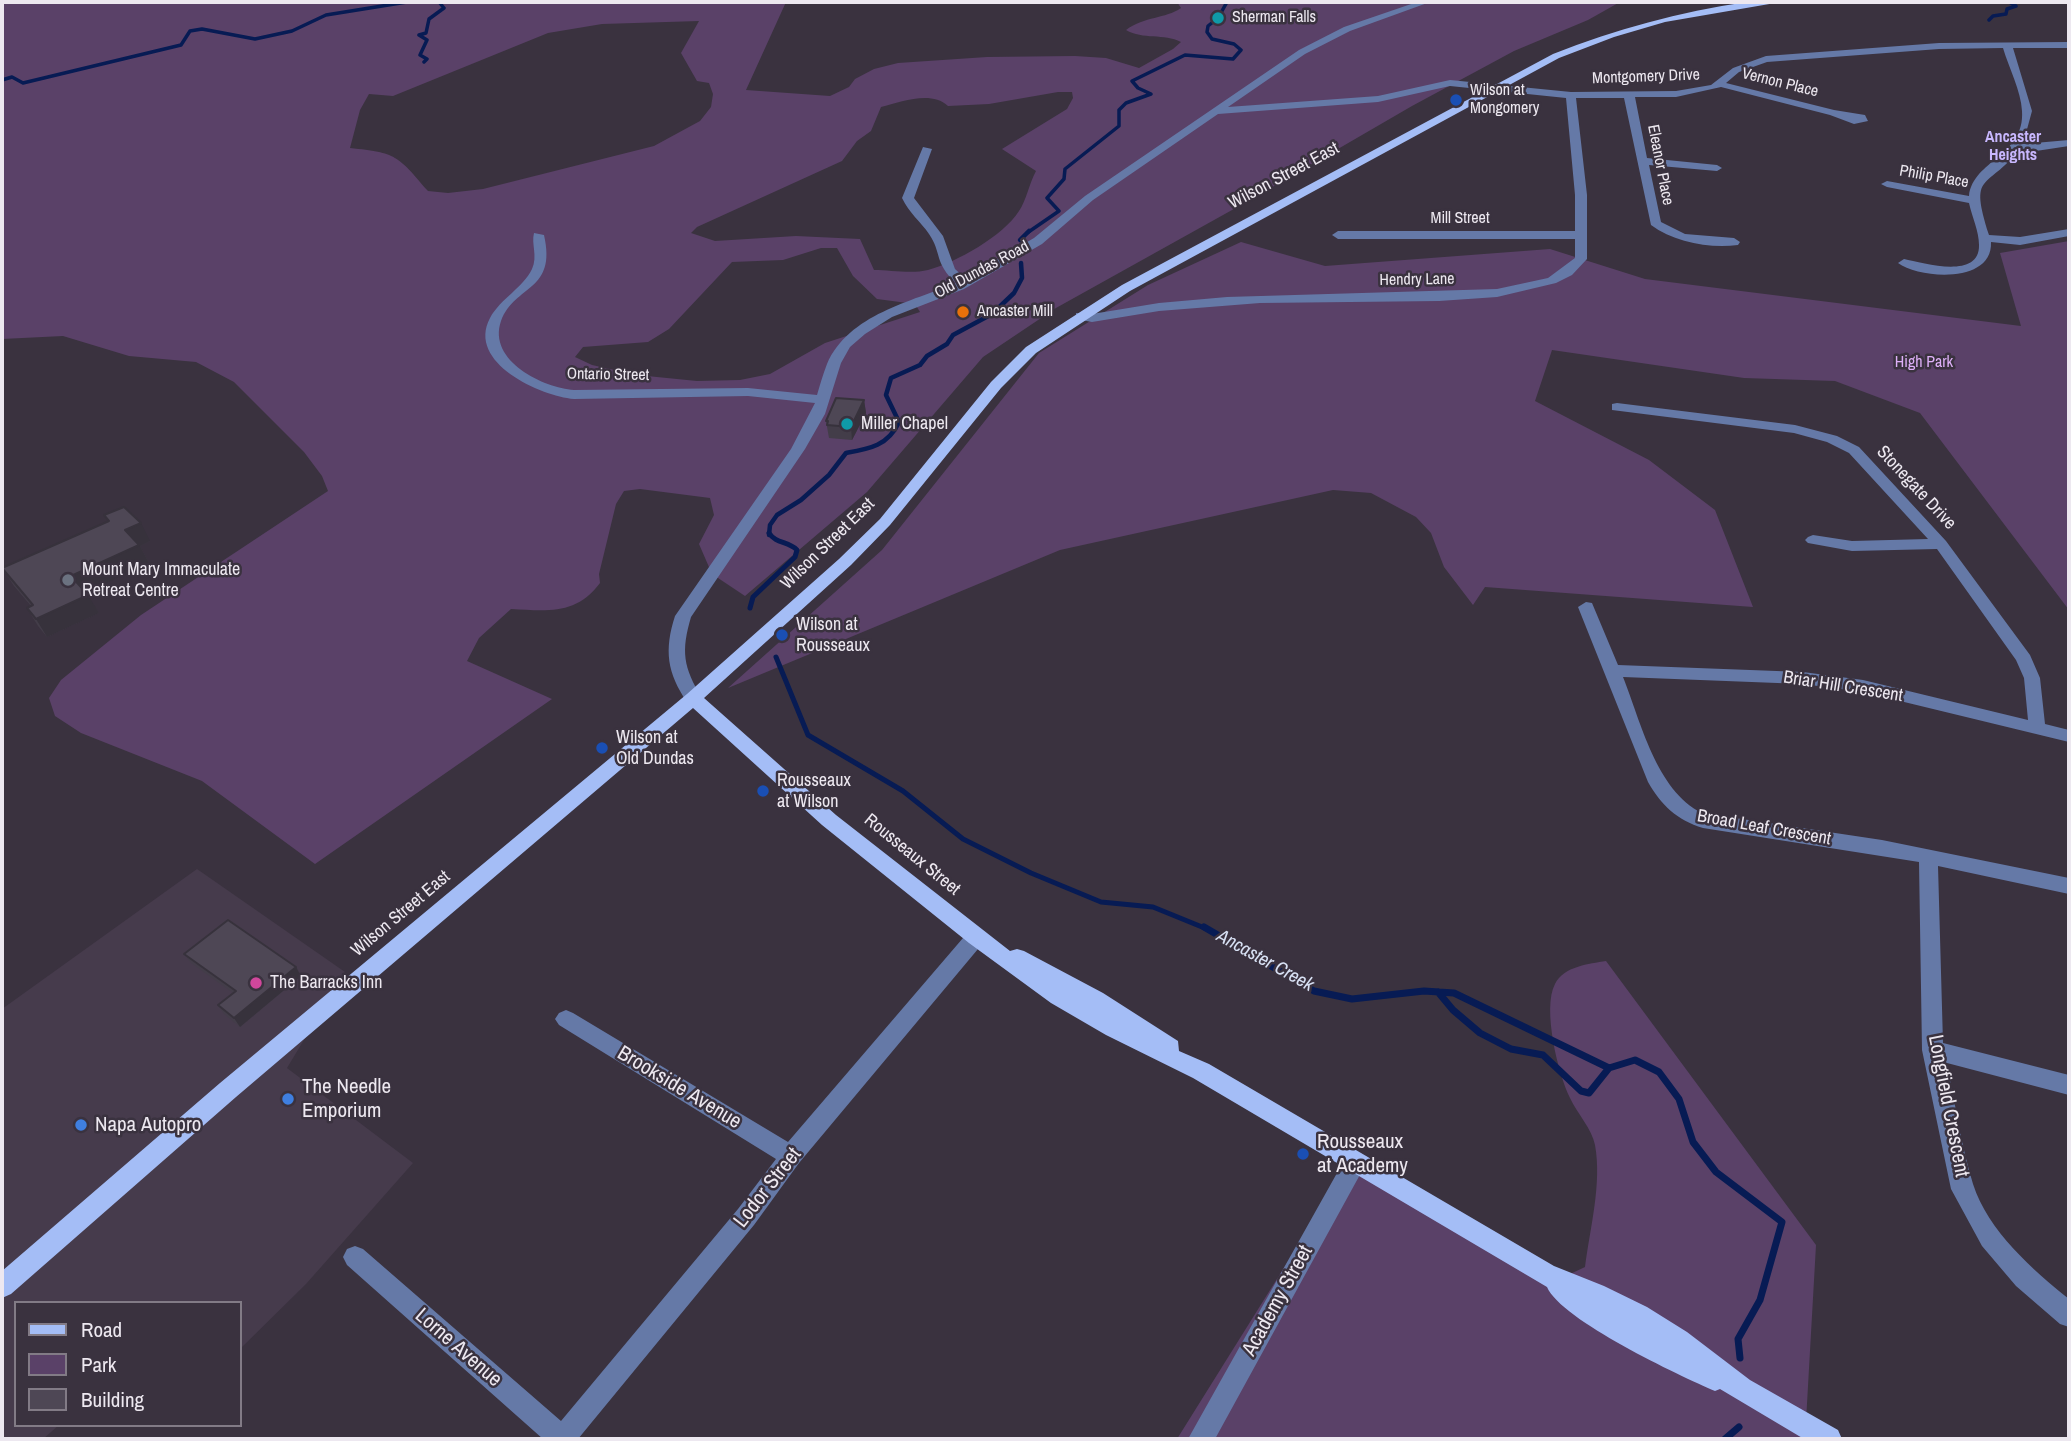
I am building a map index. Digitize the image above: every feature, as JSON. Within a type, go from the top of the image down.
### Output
[{"type":"main road","name":"Wilson Street East","points":[[2,1286],[206,1109],[693,698],[808,595],[885,522],[1012,366],[1031,350],[1136,282],[1556,56],[1618,31],[1685,14],[1776,2]]},
{"type":"main road","name":"Rousseaux Street","points":[[693,698],[830,820],[976,937],[1058,997],[1113,1029],[1201,1071],[1354,1164],[1546,1275],[1589,1311],[1629,1337],[1670,1359],[1741,1389],[1829,1439]]},
{"type":"street","name":"Old Dundas Road","points":[[693,698],[680,681],[676,666],[677,634],[683,617],[798,449],[824,400],[834,363],[845,345],[860,331],[888,314],[964,283],[1038,241],[1089,198],[1302,52],[1347,29],[1424,2]]},
{"type":"street","points":[[1904,263],[1949,271],[1977,264],[1984,253],[1984,238],[1974,200],[1978,183],[2016,147],[2027,111],[2007,45]]},
{"type":"street","name":"Montgomery Drive","points":[[1218,111],[1353,102],[1450,83],[1571,95],[1696,93],[1714,88],[1736,69],[1766,59],[1865,50],[2069,45]]},
{"type":"street","name":"Vernon Place","points":[[1719,84],[1834,113]]},
{"type":"street","name":"Hendry Lane","points":[[1081,316],[1092,318],[1163,305],[1514,291],[1560,278],[1572,270],[1580,258],[1581,195],[1571,95]]},
{"type":"street","name":"Eleanor Place","points":[[1629,95],[1645,161],[1655,223],[1669,234],[1734,242]]},
{"type":"street","points":[[2016,147],[2036,148],[2069,143]]},
{"type":"street","points":[[927,149],[908,198],[912,207],[937,236],[950,271],[964,283]]},
{"type":"street","points":[[1645,161],[1717,168]]},
{"type":"street","name":"Philip Place","points":[[1887,184],[1974,200]]},
{"type":"street","points":[[1984,238],[2020,241],[2069,233]]},
{"type":"street","name":"Ontario Street","points":[[538,234],[542,257],[535,274],[501,312],[492,328],[496,349],[510,367],[531,383],[567,394],[757,392],[824,400]]},
{"type":"street","name":"Mill Street","points":[[1338,235],[1581,235]]},
{"type":"street","name":"Stonegate Drive","points":[[1618,407],[1795,429],[1832,439],[1859,455],[1941,544],[2024,659],[2032,678],[2037,727]]},
{"type":"street","points":[[1813,540],[1852,546],[1941,544]]},
{"type":"street","name":"Broad Leaf Crescent","points":[[1586,607],[1657,782],[1666,798],[1681,812],[1703,821],[1928,856],[2069,887]]},
{"type":"street","name":"Briar Hill Crescent","points":[[1613,671],[1804,678],[1863,686],[2069,736]]},
{"type":"street","name":"Longfield Crescent","points":[[1928,856],[1933,1050],[1963,1189],[1990,1238],[2025,1278],[2069,1315]]},
{"type":"street","name":"Lodor Street","points":[[562,1439],[747,1217],[791,1156],[976,937]]},
{"type":"street","name":"Brookside Avenue","points":[[566,1019],[791,1156]]},
{"type":"street","points":[[1933,1050],[2069,1085]]},
{"type":"street","name":"Academy Street","points":[[1201,1439],[1354,1164]]},
{"type":"street","name":"Lorne Avenue","points":[[355,1257],[562,1439]]},
{"type":"shaded area","points":[[197,869],[345,972],[287,1068],[413,1163],[306,1284],[242,1347],[242,1301],[14,1301],[14,1427],[57,1427],[43,1439],[2,1439],[2,1009]]},
{"type":"green space","points":[[2,2],[786,2],[746,90],[830,96],[849,87],[855,79],[874,69],[898,63],[987,57],[1075,56],[1106,58],[1139,68],[1181,42],[1139,35],[1126,30],[1140,22],[1175,12],[1181,8],[1177,2],[1620,2],[1588,20],[1514,51],[1412,106],[1056,308],[983,357],[867,492],[745,596],[712,574],[699,544],[714,515],[710,498],[640,489],[624,491],[616,504],[599,574],[600,583],[591,593],[581,601],[560,609],[511,609],[479,638],[467,661],[552,699],[315,864],[202,781],[81,733],[55,716],[49,698],[61,680],[141,615],[328,491],[322,476],[304,452],[234,382],[196,362],[129,356],[63,336],[2,339]],"holes":[[[699,21],[681,53],[697,81],[709,83],[713,94],[711,107],[700,121],[654,146],[483,189],[448,193],[428,191],[402,163],[387,154],[350,148],[360,110],[369,94],[393,96],[548,33],[602,24]],[[1058,92],[1072,92],[1073,98],[1067,109],[1002,149],[1036,171],[1024,202],[1002,230],[952,261],[922,271],[874,270],[860,239],[796,236],[715,241],[691,233],[697,227],[842,161],[857,141],[871,131],[881,107],[925,98],[941,101],[948,106],[989,104]],[[821,248],[837,248],[853,276],[877,299],[915,304],[920,312],[825,343],[770,374],[740,380],[697,381],[637,375],[592,365],[575,357],[583,347],[648,342],[669,329],[732,262],[783,260]]]},
{"type":"green space","name":"High Park","points":[[2069,241],[2069,610],[1920,413],[1835,381],[1744,378],[1552,350],[1535,401],[1649,460],[1715,510],[1753,607],[1485,587],[1473,605],[1444,567],[1431,533],[1416,517],[1371,493],[1333,490],[1060,550],[728,688],[882,550],[1039,353],[1148,285],[1241,242],[1325,266],[1550,249],[1645,279],[2021,326],[2000,253]]},
{"type":"green space","points":[[1606,961],[1816,1245],[1805,1439],[1177,1439],[1355,1154],[1568,1275],[1585,1267],[1595,1206],[1595,1145],[1565,1087],[1553,1041],[1550,1009],[1555,984],[1564,973],[1577,967]]},
{"type":"building","points":[[836,398],[864,400],[851,427],[827,425],[826,421]]},
{"type":"building","points":[[124,507],[141,523],[125,530],[139,545],[71,576],[88,595],[36,619],[27,608],[33,605],[2,568],[109,521],[104,515]]},
{"type":"building","name":"The Barracks Inn","points":[[228,920],[296,967],[234,1018],[218,1005],[236,991],[184,954]]},
{"type":"waterway","points":[[2,80],[12,77],[23,83],[181,45],[190,31],[202,29],[255,39],[292,31],[326,15],[407,2]]},
{"type":"waterway","points":[[424,62],[427,59],[420,55],[427,40],[419,35],[426,33],[429,19],[444,8],[439,2]]},
{"type":"waterway","name":"Ancaster Creek","points":[[1027,233],[1059,211],[1047,198],[1064,179],[1065,169],[1119,126],[1119,110],[1126,103],[1151,94],[1138,88],[1132,81],[1185,55],[1233,59],[1241,50],[1234,44],[1212,39],[1207,32],[1208,26],[1218,18],[1227,2]]},
{"type":"waterway","points":[[1989,20],[1993,16],[2006,14],[2007,9],[2016,6],[2009,2]]},
{"type":"waterway","name":"Ancaster Creek","points":[[1020,240],[1027,233]]},
{"type":"waterway","name":"Ancaster Creek","points":[[769,533],[770,525],[777,515],[801,500],[829,475],[846,453],[877,445],[895,430],[899,422],[886,395],[891,378],[920,365],[927,356],[947,344],[953,335],[992,314],[1014,293],[1022,278],[1021,263]]},
{"type":"waterway","name":"Ancaster Creek","points":[[750,608],[753,597],[795,557],[797,550],[769,533]]},
{"type":"waterway","name":"Ancaster Creek","points":[[776,657],[808,735],[903,791],[963,839],[1031,873],[1101,902],[1153,907],[1207,929]]},
{"type":"waterway","name":"Ancaster Creek","points":[[1204,927],[1314,991],[1352,999],[1424,991],[1454,993],[1609,1068]]},
{"type":"waterway","points":[[1438,992],[1453,1010],[1480,1033],[1511,1049],[1543,1055],[1581,1091],[1589,1093],[1609,1068]]},
{"type":"waterway","name":"Ancaster Creek","points":[[1609,1068],[1635,1060],[1659,1072],[1679,1099],[1693,1142],[1716,1172],[1782,1222],[1760,1300],[1738,1339],[1740,1358]]},
{"type":"waterway","name":"Ancaster Creek","points":[[1725,1439],[1739,1427]]},
{"type":"place","name":"Sherman Falls","points":[[1218,18]]},
{"type":"place","name":"Wilson at Mongomery","points":[[1456,100]]},
{"type":"place","name":"Ancaster Mill","points":[[963,312]]},
{"type":"place","name":"Miller Chapel","points":[[847,424]]},
{"type":"place","name":"Mount Mary Immaculate Retreat Centre","points":[[68,580]]},
{"type":"place","name":"Wilson at Rousseaux","points":[[782,635]]},
{"type":"place","name":"Wilson at Old Dundas","points":[[602,748]]},
{"type":"place","name":"Rousseaux at Wilson","points":[[763,791]]},
{"type":"place","name":"The Barracks Inn","points":[[256,983]]},
{"type":"place","name":"The Needle Emporium","points":[[288,1099]]},
{"type":"place","name":"Napa Autopro","points":[[81,1125]]},
{"type":"place","name":"Rousseaux at Academy","points":[[1303,1154]]},
{"type":"district","name":"Ancaster Heights","points":[[2013,147]]}]
